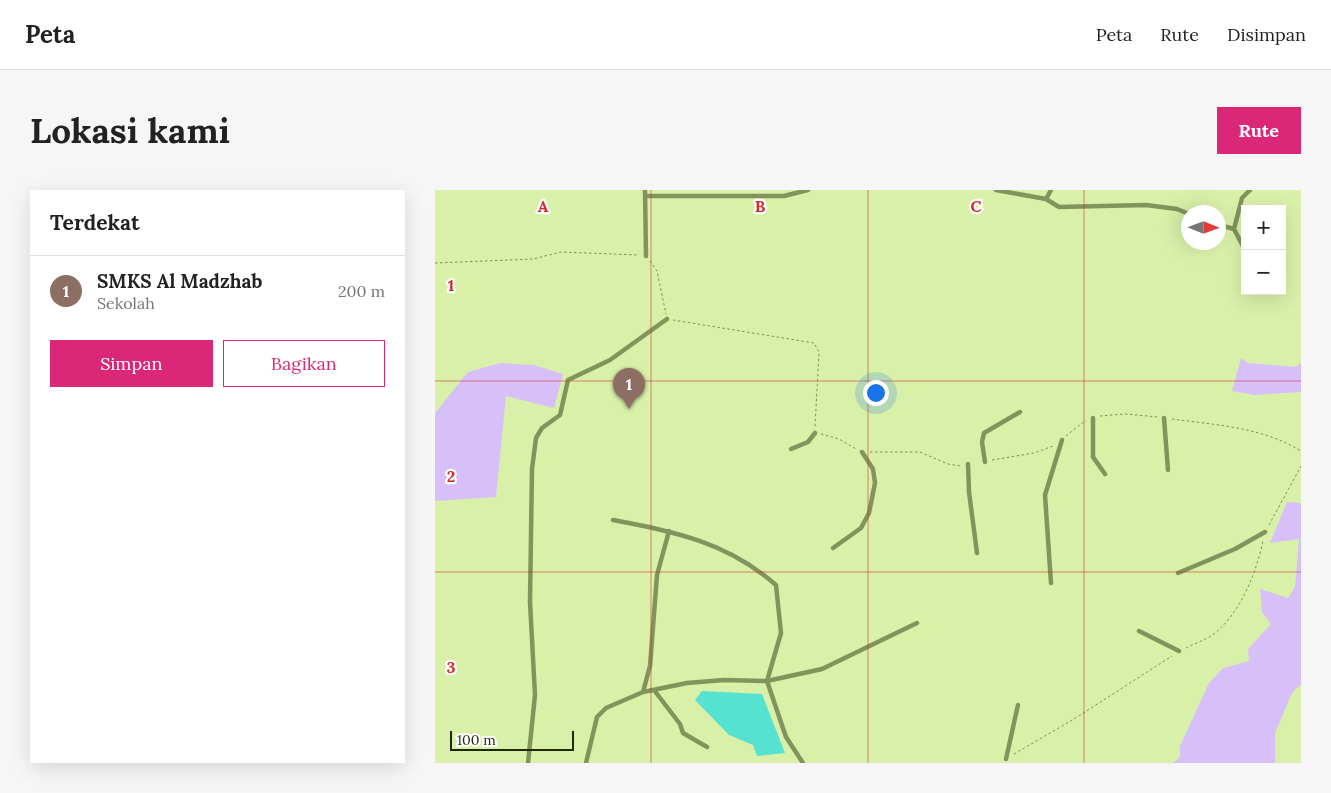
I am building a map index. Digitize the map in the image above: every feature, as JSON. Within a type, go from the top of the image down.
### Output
[{"type":"lane","points":[[645,190],[646,256]]},
{"type":"lane","points":[[646,196],[784,196],[808,190]]},
{"type":"lane","points":[[996,190],[1046,199],[1059,206],[1146,204],[1181,211]]},
{"type":"lane","points":[[1046,199],[1051,190]]},
{"type":"lane","points":[[1241,242],[1234,229],[1242,198],[1250,190]]},
{"type":"lane","points":[[1226,227],[1234,229]]},
{"type":"lane","points":[[528,763],[535,695],[530,602],[532,469],[536,438],[542,428],[560,416],[568,380],[610,360],[667,319]]},
{"type":"lane","points":[[985,462],[981,442],[984,433],[1020,412]]},
{"type":"lane","points":[[1093,418],[1093,457],[1097,466],[1105,474]]},
{"type":"lane","points":[[1164,418],[1168,470]]},
{"type":"lane","points":[[791,449],[808,442],[815,433]]},
{"type":"lane","points":[[1051,582],[1045,495],[1062,440]]},
{"type":"lane","points":[[833,548],[861,528],[869,513],[875,483],[873,469],[862,452]]},
{"type":"lane","points":[[968,464],[969,492],[977,553]]},
{"type":"lane","points":[[613,520],[669,531],[706,541],[757,568],[776,585],[781,633],[767,681],[786,737],[803,763]]},
{"type":"lane","points":[[643,692],[650,666],[657,575],[669,531]]},
{"type":"lane","points":[[1178,572],[1235,549],[1265,532]]},
{"type":"lane","points":[[585,763],[597,717],[606,708],[643,692],[724,680],[767,681],[822,669],[917,623]]},
{"type":"lane","points":[[1139,631],[1179,651]]},
{"type":"lane","points":[[654,690],[680,724],[683,733],[707,747]]},
{"type":"lane","points":[[1006,759],[1019,705]]},
{"type":"path","points":[[435,263],[533,260],[561,252],[646,256],[657,271],[667,319],[813,343],[819,352],[815,433]]},
{"type":"path","points":[[1006,759],[1074,719],[1179,651],[1213,635],[1229,619],[1253,574],[1265,532],[1301,466]]},
{"type":"shaded area","points":[[1241,358],[1248,363],[1296,367],[1301,363],[1301,392],[1255,395],[1232,391]]},
{"type":"shaded area","points":[[500,363],[533,365],[563,374],[554,408],[506,396],[496,497],[435,501],[435,413],[468,372]]},
{"type":"shaded area","points":[[1287,502],[1301,503],[1301,684],[1292,693],[1275,733],[1275,763],[1173,763],[1180,757],[1180,746],[1209,683],[1223,668],[1249,661],[1248,649],[1271,624],[1262,612],[1260,589],[1288,598],[1295,587],[1299,539],[1270,543]]},
{"type":"water","points":[[702,691],[762,694],[785,753],[757,756],[753,745],[729,735],[695,700]]},
{"type":"place","name":"SMKS Al Madzhab","points":[[629,409]]}]
